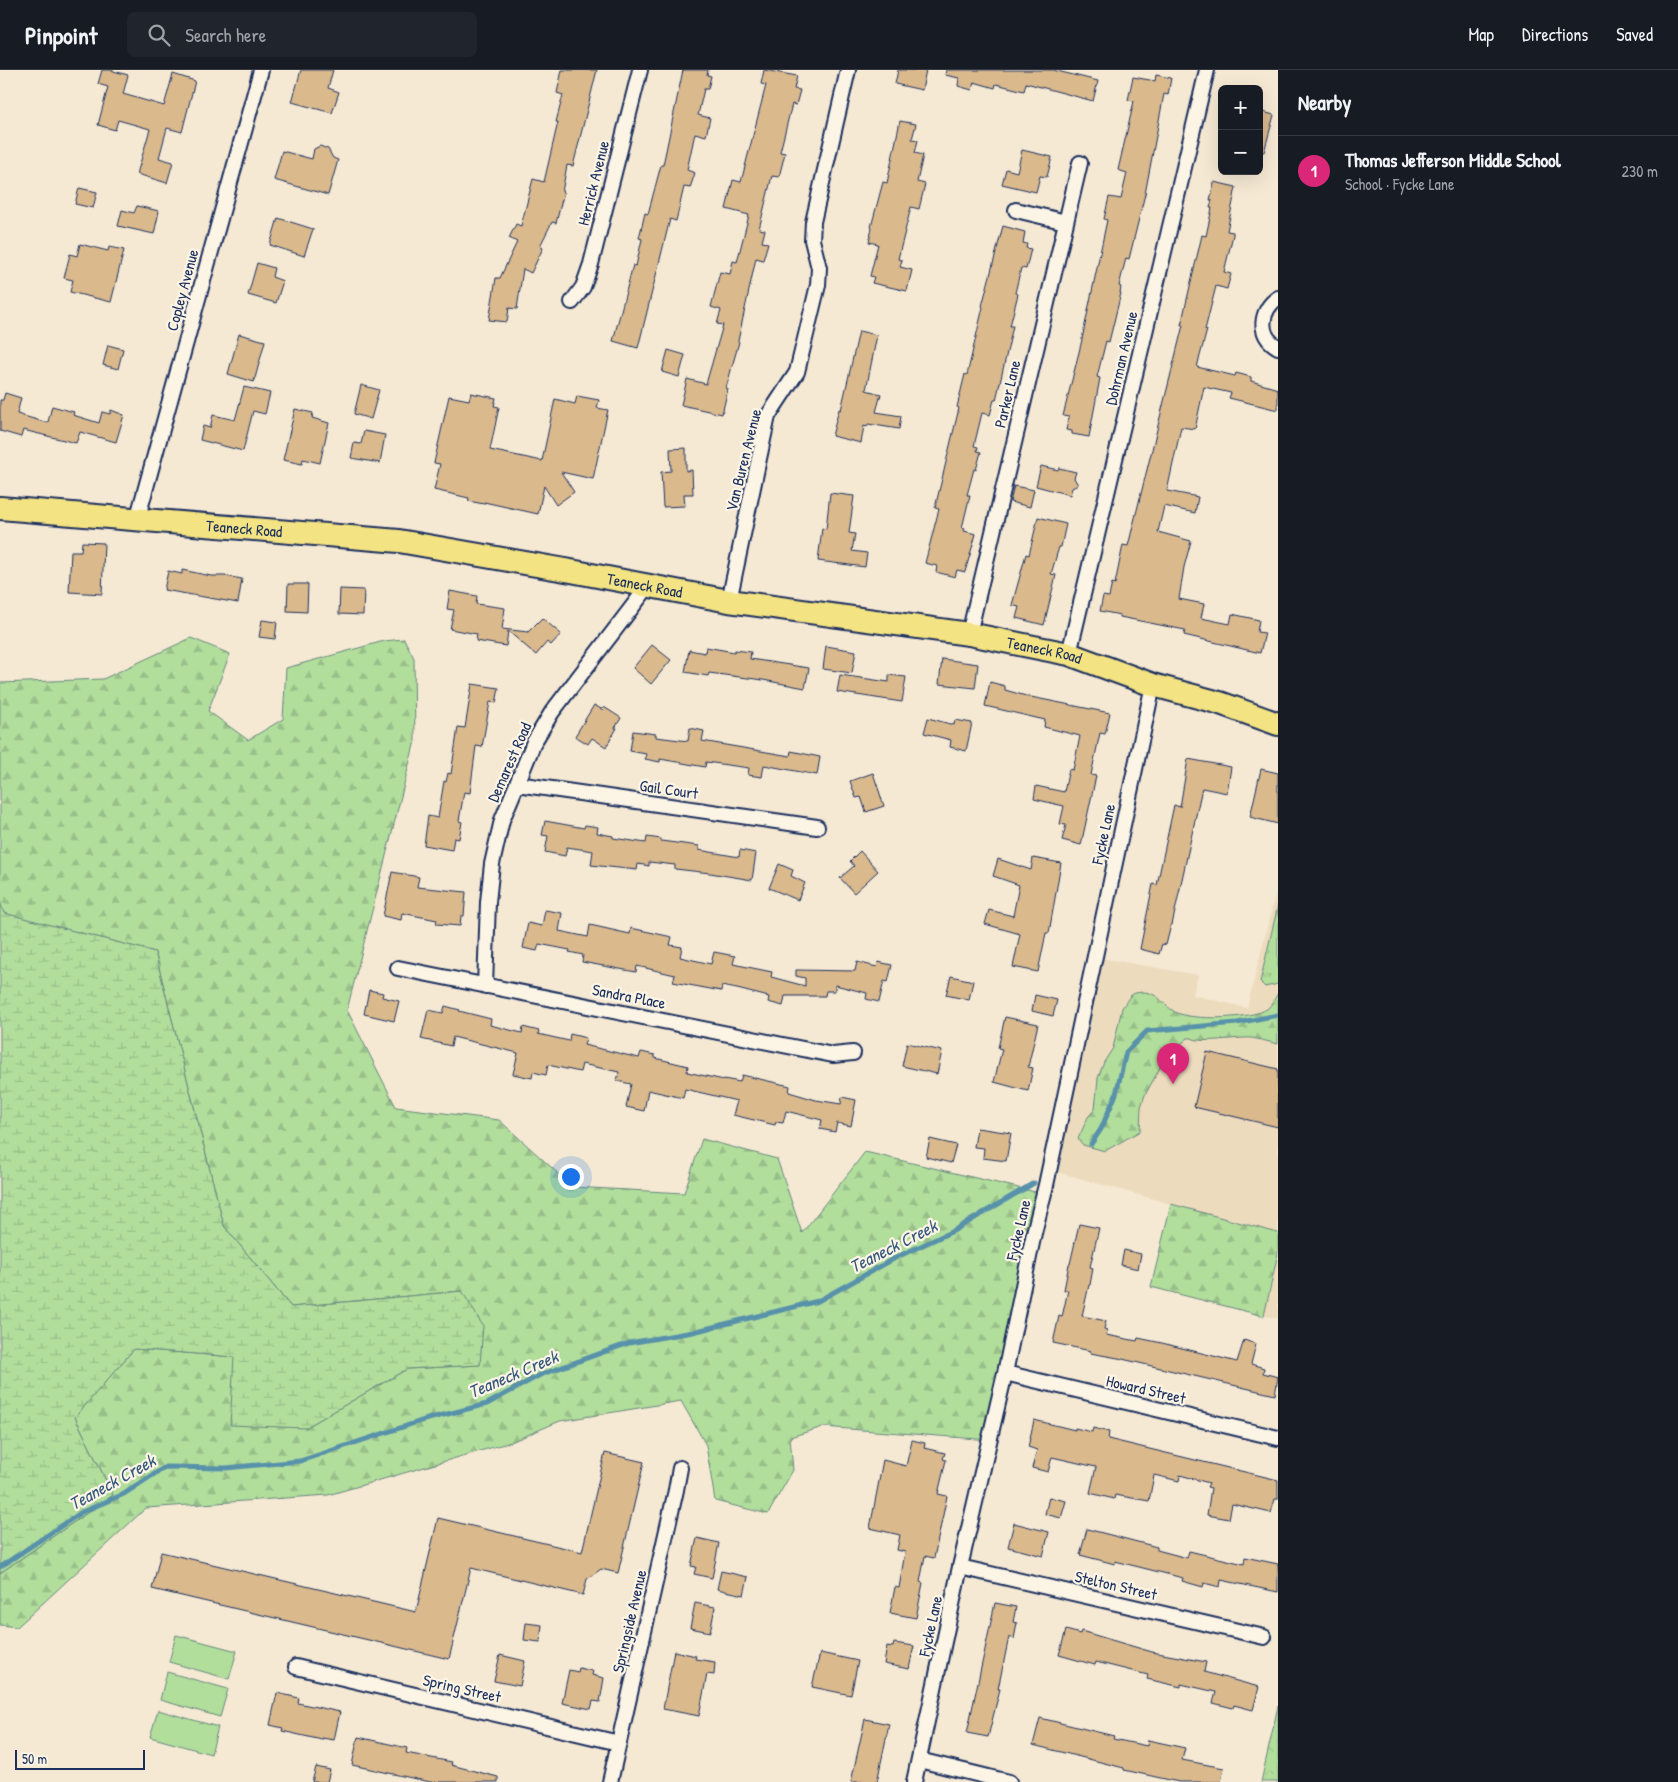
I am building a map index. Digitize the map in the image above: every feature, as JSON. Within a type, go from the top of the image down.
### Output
[{"type":"main road","name":"Teaneck Road","points":[[0,508],[399,541],[729,600],[969,634],[1069,654],[1153,685],[1220,703],[1278,724]]},
{"type":"street","name":"Copley Avenue","points":[[137,520],[262,70]]},
{"type":"street","name":"Herrick Avenue","points":[[572,302],[583,287],[591,264],[640,70]]},
{"type":"street","name":"Van Buren Avenue","points":[[729,600],[768,416],[797,372],[818,285],[819,268],[812,240],[813,222],[848,70]]},
{"type":"street","name":"Dohrman Avenue","points":[[1069,654],[1207,70]]},
{"type":"street","name":"Parker Lane","points":[[969,634],[1080,163]]},
{"type":"street","points":[[1016,210],[1066,222]]},
{"type":"street","points":[[1278,298],[1269,305],[1263,322],[1264,331],[1268,339],[1278,347]]},
{"type":"street","name":"Demarest Road","points":[[485,986],[488,902],[492,864],[502,820],[516,784],[534,742],[552,712],[649,585]]},
{"type":"street","name":"Fycke Lane","points":[[914,1782],[960,1567],[1005,1373],[1153,685]]},
{"type":"street","name":"Gail Court","points":[[516,784],[817,827]]},
{"type":"street","name":"Sandra Place","points":[[398,968],[833,1055],[853,1053]]},
{"type":"street","name":"Howard Street","points":[[1005,1373],[1278,1438]]},
{"type":"street","name":"Springside Avenue","points":[[610,1782],[680,1468]]},
{"type":"street","name":"Stelton Street","points":[[960,1567],[1264,1637]]},
{"type":"street","name":"Spring Street","points":[[296,1667],[619,1743]]},
{"type":"street","points":[[918,1760],[1009,1782]]},
{"type":"shaded area","points":[[1278,884],[1278,1319],[1151,1287],[1171,1204],[1050,1170],[1095,957],[1198,975],[1193,995],[1247,1008]]},
{"type":"green space","points":[[191,638],[230,654],[208,711],[248,740],[283,719],[286,668],[384,641],[404,639],[414,658],[415,741],[347,1010],[396,1107],[499,1120],[573,1187],[684,1193],[702,1139],[777,1159],[802,1233],[865,1152],[1044,1194],[990,1440],[823,1427],[790,1437],[793,1470],[768,1514],[715,1501],[706,1445],[681,1401],[560,1421],[511,1442],[328,1495],[146,1508],[17,1627],[0,1625],[0,1573],[113,1495],[75,1417],[134,1349],[235,1357],[305,1428],[407,1369],[480,1365],[462,1291],[291,1307],[224,1226],[155,952],[3,913],[0,902],[0,683],[103,679]]},
{"type":"green space","points":[[0,902],[4,913],[155,952],[224,1226],[291,1307],[462,1291],[483,1326],[480,1365],[407,1369],[305,1428],[230,1425],[234,1357],[134,1349],[75,1417],[113,1495],[0,1573]]},
{"type":"green space","points":[[1278,905],[1278,984],[1265,987],[1260,982]]},
{"type":"green space","points":[[1143,992],[1157,996],[1175,1012],[1207,1018],[1235,1017],[1259,1012],[1269,1007],[1278,993],[1278,1044],[1251,1038],[1196,1040],[1188,1038],[1181,1044],[1168,1046],[1163,1056],[1162,1064],[1145,1095],[1141,1107],[1140,1131],[1105,1151],[1083,1145],[1078,1139],[1088,1117],[1095,1109],[1098,1078],[1104,1062],[1113,1048],[1122,1008],[1130,996]]},
{"type":"green space","points":[[1171,1204],[1278,1233],[1278,1253],[1264,1316],[1151,1287]]},
{"type":"green space","points":[[176,1635],[237,1651],[229,1679],[169,1662]]},
{"type":"green space","points":[[167,1672],[228,1689],[220,1717],[160,1700]]},
{"type":"green space","points":[[1278,1706],[1278,1782],[1261,1782]]},
{"type":"green space","points":[[158,1710],[218,1727],[211,1754],[150,1737]]},
{"type":"building","points":[[102,70],[110,70],[128,75],[123,94],[164,106],[173,74],[195,81],[182,132],[167,128],[159,158],[173,162],[167,183],[137,174],[150,129],[118,120],[115,130],[98,125],[108,87],[98,84]]},
{"type":"building","points":[[301,70],[333,70],[328,88],[339,92],[332,113],[292,102]]},
{"type":"building","points":[[562,70],[597,70],[573,166],[567,165],[562,192],[564,192],[556,223],[552,222],[540,246],[543,248],[531,273],[523,269],[517,309],[509,308],[507,322],[489,320],[496,278],[500,278],[517,242],[509,238],[516,224],[521,226],[533,179],[544,182],[563,95],[557,93]]},
{"type":"building","points":[[683,70],[708,70],[707,75],[711,76],[708,89],[704,89],[698,115],[710,118],[706,136],[695,133],[687,170],[695,173],[690,188],[684,187],[676,221],[670,219],[638,348],[613,341],[633,265],[636,266],[642,239],[639,238],[645,213],[648,214],[661,165],[663,165]]},
{"type":"building","points":[[764,70],[797,76],[794,89],[800,90],[796,105],[792,104],[780,152],[785,153],[779,177],[772,176],[759,229],[765,230],[762,242],[768,243],[763,260],[756,258],[739,342],[726,388],[728,389],[722,414],[681,405],[687,379],[706,384],[723,325],[717,324],[721,310],[711,307],[720,272],[730,274],[733,261],[737,262],[749,215],[726,209],[733,180],[741,182],[766,85],[761,84]]},
{"type":"building","points":[[898,70],[926,70],[922,90],[895,84]]},
{"type":"building","points":[[946,70],[1053,70],[1098,81],[1093,101],[1026,83],[1024,91],[996,84],[995,88],[974,82],[972,90],[958,86],[959,78],[945,75]]},
{"type":"building","points":[[1156,75],[1171,78],[1168,95],[1164,94],[1145,194],[1129,259],[1126,258],[1119,286],[1121,287],[1121,293],[1109,342],[1106,341],[1097,377],[1100,378],[1089,437],[1072,434],[1072,431],[1066,430],[1069,417],[1063,416],[1081,344],[1107,220],[1104,219],[1109,197],[1121,199],[1127,173],[1118,170],[1134,101],[1128,100],[1133,77],[1155,81]]},
{"type":"building","points":[[1263,112],[1274,115],[1263,152]]},
{"type":"building","points":[[900,121],[916,124],[912,139],[918,140],[915,153],[923,155],[917,182],[925,184],[919,209],[911,207],[898,259],[902,260],[900,267],[912,270],[907,291],[872,283],[874,277],[870,276],[878,244],[869,242],[871,227],[883,182],[887,183]]},
{"type":"building","points":[[320,146],[328,149],[333,158],[338,160],[328,195],[274,180],[282,151],[312,159],[314,149]]},
{"type":"building","points":[[1022,150],[1052,157],[1047,177],[1040,176],[1036,192],[1002,184],[1006,169],[1017,172]]},
{"type":"building","points":[[1214,182],[1236,187],[1227,231],[1233,232],[1233,235],[1224,272],[1231,274],[1227,289],[1216,286],[1197,367],[1235,376],[1236,373],[1251,377],[1251,381],[1278,389],[1278,410],[1229,398],[1231,393],[1204,387],[1195,429],[1181,427],[1167,491],[1198,497],[1195,513],[1164,506],[1158,532],[1191,541],[1184,567],[1179,599],[1204,604],[1201,618],[1230,624],[1232,614],[1259,620],[1257,632],[1265,633],[1260,653],[1184,635],[1185,630],[1100,611],[1103,596],[1109,597],[1112,583],[1115,584],[1123,545],[1128,546],[1183,325],[1181,325],[1202,235],[1206,236],[1212,208],[1210,208],[1212,200],[1210,200]]},
{"type":"building","points":[[79,188],[97,192],[93,208],[75,204]]},
{"type":"building","points":[[137,206],[159,211],[154,234],[118,226],[122,210],[134,213]]},
{"type":"building","points":[[278,218],[313,229],[304,256],[270,245]]},
{"type":"building","points":[[1003,226],[1025,232],[1023,243],[1027,244],[1026,248],[1031,249],[1026,269],[1021,268],[1015,293],[1018,294],[1010,326],[1013,326],[996,400],[994,400],[990,415],[982,413],[974,446],[978,447],[977,451],[981,452],[967,495],[970,495],[962,528],[965,529],[964,531],[976,534],[965,572],[957,570],[955,577],[936,572],[937,566],[925,563],[939,509],[935,508],[959,408],[957,407],[965,374],[967,375],[982,306]]},
{"type":"building","points":[[80,244],[108,251],[109,247],[124,250],[111,302],[70,292],[73,280],[64,278],[70,254],[77,256]]},
{"type":"building","points":[[257,263],[274,268],[272,277],[283,281],[276,303],[248,295]]},
{"type":"building","points":[[859,331],[877,335],[866,390],[881,394],[876,412],[901,416],[899,429],[868,424],[867,427],[864,426],[861,443],[832,436],[839,409],[841,410]]},
{"type":"building","points":[[239,334],[265,341],[254,382],[228,374]]},
{"type":"building","points":[[108,345],[123,349],[118,369],[103,365]]},
{"type":"building","points":[[668,350],[685,355],[679,377],[662,372]]},
{"type":"building","points":[[361,385],[379,390],[371,419],[354,414]]},
{"type":"building","points":[[244,387],[270,393],[265,414],[253,411],[243,451],[200,440],[203,426],[210,428],[213,415],[235,420]]},
{"type":"building","points":[[5,393],[21,398],[17,414],[44,422],[48,422],[52,406],[74,412],[73,415],[99,423],[102,412],[110,414],[111,410],[124,415],[116,442],[80,432],[76,443],[23,430],[21,437],[0,431],[0,400],[3,400]]},
{"type":"building","points":[[471,393],[496,398],[494,406],[499,407],[490,450],[542,461],[555,399],[575,404],[577,396],[599,400],[597,408],[608,410],[593,479],[561,472],[574,492],[556,505],[544,486],[538,514],[484,502],[484,504],[468,501],[469,498],[434,490],[440,464],[434,463],[449,396],[469,400]]},
{"type":"building","points":[[295,409],[313,413],[312,418],[329,423],[320,463],[303,459],[302,464],[283,460]]},
{"type":"building","points":[[364,431],[385,435],[380,463],[351,458],[354,443],[361,444]]},
{"type":"building","points":[[686,448],[686,471],[692,470],[693,494],[684,494],[685,506],[663,507],[661,472],[671,471],[670,449]]},
{"type":"building","points":[[1041,466],[1076,472],[1074,478],[1078,485],[1072,488],[1070,495],[1036,486]]},
{"type":"building","points":[[1014,486],[1034,490],[1030,507],[1010,502]]},
{"type":"building","points":[[830,493],[854,496],[849,533],[855,534],[852,551],[867,553],[865,567],[818,561],[822,528],[826,529]]},
{"type":"building","points":[[1038,517],[1066,524],[1061,547],[1059,547],[1051,574],[1056,575],[1044,625],[1016,618],[1019,607],[1012,605],[1026,554],[1029,555]]},
{"type":"building","points":[[82,542],[104,543],[102,594],[69,592],[71,551],[81,551]]},
{"type":"building","points":[[182,570],[211,576],[242,579],[238,603],[164,590],[168,571],[182,574]]},
{"type":"building","points":[[288,584],[308,584],[307,612],[287,611]]},
{"type":"building","points":[[340,589],[364,590],[363,615],[339,614]]},
{"type":"building","points":[[450,591],[477,596],[476,604],[505,608],[502,629],[528,632],[542,618],[561,634],[551,645],[547,642],[536,655],[508,631],[506,646],[476,641],[477,634],[450,629],[454,610],[447,609]]},
{"type":"building","points":[[262,620],[277,622],[275,639],[259,637]]},
{"type":"building","points":[[652,645],[671,660],[651,684],[633,668]]},
{"type":"building","points":[[826,646],[856,651],[852,673],[823,669]]},
{"type":"building","points":[[706,647],[734,652],[735,650],[751,652],[750,659],[809,668],[805,688],[763,680],[709,673],[708,676],[685,672],[689,650],[705,653]]},
{"type":"building","points":[[942,659],[978,664],[975,688],[939,684]]},
{"type":"building","points":[[840,675],[889,682],[889,675],[906,677],[902,702],[837,692]]},
{"type":"building","points":[[990,682],[1005,686],[1005,690],[1026,696],[1110,713],[1105,734],[1100,733],[1091,775],[1096,776],[1081,845],[1062,840],[1066,825],[1060,824],[1064,806],[1034,799],[1036,786],[1064,792],[1069,769],[1073,770],[1080,736],[1044,727],[1045,720],[985,706]]},
{"type":"building","points":[[472,684],[499,688],[496,703],[490,702],[482,747],[476,746],[470,793],[464,792],[459,821],[462,822],[459,839],[454,838],[452,850],[424,845],[428,816],[438,818],[444,781],[446,782],[448,773],[451,774],[458,727],[465,728]]},
{"type":"building","points":[[594,705],[603,710],[604,707],[621,718],[606,747],[592,738],[588,744],[575,736]]},
{"type":"building","points":[[928,718],[954,725],[955,720],[972,723],[966,751],[950,747],[951,740],[924,733]]},
{"type":"building","points":[[690,728],[704,731],[702,741],[790,756],[791,751],[820,757],[817,775],[764,765],[762,777],[748,775],[749,768],[706,762],[705,767],[660,759],[660,762],[645,759],[646,754],[630,751],[633,731],[656,734],[656,737],[688,741]]},
{"type":"building","points":[[1188,759],[1231,767],[1227,793],[1202,788],[1172,925],[1166,945],[1162,944],[1159,954],[1140,949],[1153,884],[1157,885],[1174,805],[1180,807]]},
{"type":"building","points":[[1261,769],[1278,773],[1278,824],[1250,817]]},
{"type":"building","points":[[873,773],[884,806],[866,812],[861,797],[856,798],[850,781]]},
{"type":"building","points":[[545,821],[584,828],[585,825],[598,827],[597,833],[613,836],[613,838],[646,843],[647,837],[661,839],[661,841],[699,846],[699,850],[739,857],[740,850],[756,853],[752,880],[675,869],[675,865],[649,862],[649,866],[638,864],[637,870],[591,865],[593,851],[567,847],[565,856],[545,852],[548,836],[542,835]]},
{"type":"building","points":[[860,851],[878,871],[854,893],[840,878],[854,866],[850,861]]},
{"type":"building","points":[[1033,858],[1061,863],[1049,933],[1046,933],[1038,972],[1013,967],[1020,934],[985,924],[989,910],[1013,916],[1019,885],[993,876],[998,859],[1031,870]]},
{"type":"building","points":[[779,864],[793,870],[791,876],[805,883],[798,900],[769,888]]},
{"type":"building","points":[[392,872],[419,877],[417,887],[466,892],[464,916],[461,916],[460,926],[436,924],[437,920],[402,913],[401,920],[383,916]]},
{"type":"building","points":[[545,910],[562,913],[559,931],[588,937],[590,925],[630,934],[631,928],[672,937],[670,945],[682,947],[680,957],[711,964],[714,952],[735,956],[733,964],[772,972],[771,977],[805,986],[805,978],[796,976],[796,970],[855,971],[857,962],[877,967],[878,962],[892,965],[888,982],[884,981],[879,1002],[866,999],[867,993],[835,985],[835,991],[826,991],[825,996],[785,996],[783,1006],[768,1002],[769,997],[737,989],[722,986],[721,991],[673,982],[675,975],[637,966],[636,972],[582,962],[583,955],[569,952],[570,950],[539,944],[537,951],[523,948],[528,923],[542,926]]},
{"type":"building","points":[[951,976],[973,981],[969,1000],[946,995]]},
{"type":"building","points":[[369,990],[383,993],[382,997],[399,1001],[394,1021],[364,1014]]},
{"type":"building","points":[[1035,995],[1057,1000],[1053,1016],[1032,1011]]},
{"type":"building","points":[[445,1006],[491,1019],[490,1025],[522,1033],[523,1027],[539,1031],[538,1034],[569,1041],[570,1034],[586,1038],[584,1045],[639,1058],[641,1052],[655,1055],[655,1058],[688,1066],[687,1072],[740,1082],[742,1075],[790,1086],[789,1092],[816,1100],[841,1104],[842,1097],[856,1100],[851,1126],[837,1123],[835,1132],[820,1129],[822,1120],[786,1111],[783,1123],[776,1122],[775,1125],[733,1115],[737,1101],[685,1089],[683,1098],[648,1090],[644,1111],[626,1107],[631,1084],[617,1081],[619,1072],[582,1064],[580,1072],[548,1065],[546,1075],[533,1072],[532,1078],[513,1074],[518,1053],[453,1037],[451,1046],[421,1039],[428,1010],[443,1013]]},
{"type":"building","points":[[1005,1017],[1038,1024],[1028,1067],[1033,1068],[1028,1091],[994,1082],[1002,1049],[998,1048]]},
{"type":"building","points":[[907,1043],[942,1051],[937,1074],[902,1066]]},
{"type":"building","points":[[1207,1052],[1278,1069],[1278,1127],[1194,1107]]},
{"type":"building","points":[[977,1128],[1011,1133],[1006,1161],[983,1158],[984,1148],[974,1147]]},
{"type":"building","points":[[930,1139],[956,1145],[951,1163],[926,1157]]},
{"type":"building","points":[[1079,1224],[1099,1228],[1090,1267],[1093,1268],[1090,1285],[1082,1316],[1106,1321],[1104,1329],[1107,1330],[1106,1335],[1137,1341],[1138,1338],[1237,1362],[1244,1340],[1256,1344],[1251,1364],[1264,1368],[1263,1373],[1278,1377],[1275,1395],[1053,1343],[1059,1316],[1062,1317],[1068,1290],[1064,1290]]},
{"type":"building","points":[[1124,1250],[1141,1254],[1138,1269],[1121,1265]]},
{"type":"building","points":[[1034,1420],[1075,1430],[1075,1428],[1092,1432],[1093,1428],[1109,1432],[1108,1439],[1278,1480],[1278,1499],[1275,1499],[1271,1513],[1232,1504],[1229,1519],[1207,1515],[1211,1488],[1207,1487],[1209,1483],[1180,1475],[1179,1481],[1154,1475],[1149,1501],[1115,1495],[1114,1499],[1090,1493],[1096,1467],[1052,1457],[1048,1472],[1032,1468],[1037,1450],[1028,1447]]},
{"type":"building","points":[[912,1440],[925,1443],[924,1448],[945,1453],[943,1459],[946,1460],[938,1494],[947,1496],[934,1558],[925,1556],[920,1582],[923,1583],[916,1618],[890,1613],[895,1587],[899,1588],[905,1552],[897,1550],[900,1535],[870,1528],[883,1460],[906,1466]]},
{"type":"building","points":[[605,1453],[644,1462],[618,1573],[601,1569],[587,1579],[583,1595],[471,1568],[449,1659],[152,1589],[161,1552],[416,1612],[438,1518],[582,1552]]},
{"type":"building","points":[[1049,1497],[1066,1501],[1061,1518],[1045,1514]]},
{"type":"building","points":[[1014,1523],[1049,1532],[1043,1556],[1008,1547]]},
{"type":"building","points":[[1087,1529],[1157,1547],[1157,1550],[1187,1558],[1189,1551],[1244,1564],[1245,1557],[1278,1564],[1278,1592],[1221,1580],[1220,1587],[1204,1583],[1203,1587],[1182,1581],[1183,1578],[1115,1561],[1115,1564],[1080,1555]]},
{"type":"building","points":[[697,1538],[719,1543],[712,1578],[694,1574],[696,1567],[691,1566]]},
{"type":"building","points":[[721,1571],[748,1577],[744,1595],[717,1589]]},
{"type":"building","points":[[695,1603],[715,1607],[710,1632],[690,1628]]},
{"type":"building","points":[[995,1603],[1016,1607],[1013,1622],[1017,1623],[1014,1639],[1009,1637],[998,1689],[1000,1689],[988,1737],[967,1733]]},
{"type":"building","points":[[526,1623],[542,1625],[540,1642],[524,1640]]},
{"type":"building","points":[[1066,1630],[1080,1634],[1081,1631],[1152,1652],[1206,1662],[1204,1672],[1259,1687],[1253,1710],[1234,1705],[1233,1708],[1213,1703],[1216,1692],[1181,1684],[1181,1687],[1147,1679],[1148,1675],[1096,1662],[1095,1665],[1059,1655]]},
{"type":"building","points":[[894,1643],[914,1646],[909,1669],[884,1664],[887,1646],[893,1647]]},
{"type":"building","points":[[674,1651],[696,1656],[695,1659],[715,1662],[714,1675],[707,1674],[699,1716],[663,1709]]},
{"type":"building","points":[[820,1653],[858,1661],[851,1695],[812,1687]]},
{"type":"building","points":[[500,1655],[525,1661],[520,1686],[494,1681]]},
{"type":"building","points":[[579,1668],[593,1671],[592,1675],[604,1678],[600,1702],[593,1701],[591,1709],[562,1703],[569,1670],[578,1672]]},
{"type":"building","points":[[277,1693],[299,1698],[298,1703],[340,1712],[334,1740],[322,1738],[322,1740],[282,1731],[283,1728],[270,1725]]},
{"type":"building","points":[[1040,1718],[1114,1736],[1113,1739],[1147,1746],[1148,1740],[1185,1748],[1182,1760],[1224,1768],[1221,1782],[1179,1782],[1124,1770],[1124,1768],[1033,1745]]},
{"type":"building","points":[[865,1719],[889,1724],[877,1782],[851,1782]]},
{"type":"building","points":[[358,1737],[407,1748],[406,1753],[452,1762],[451,1765],[498,1777],[498,1782],[430,1782],[352,1765]]},
{"type":"building","points":[[316,1767],[330,1770],[327,1782],[312,1782]]},
{"type":"waterway","name":"Teaneck Creek","points":[[1091,1144],[1101,1129],[1116,1094],[1126,1052],[1147,1031],[1237,1023],[1278,1015]]},
{"type":"waterway","name":"Teaneck Creek","points":[[0,1567],[82,1512],[124,1494],[165,1467],[226,1468],[300,1461],[424,1420],[487,1404],[540,1375],[629,1343],[693,1332],[818,1301],[897,1257],[953,1231],[1034,1183]]},
{"type":"place","name":"Thomas Jefferson Middle School","points":[[1173,1084]]}]
